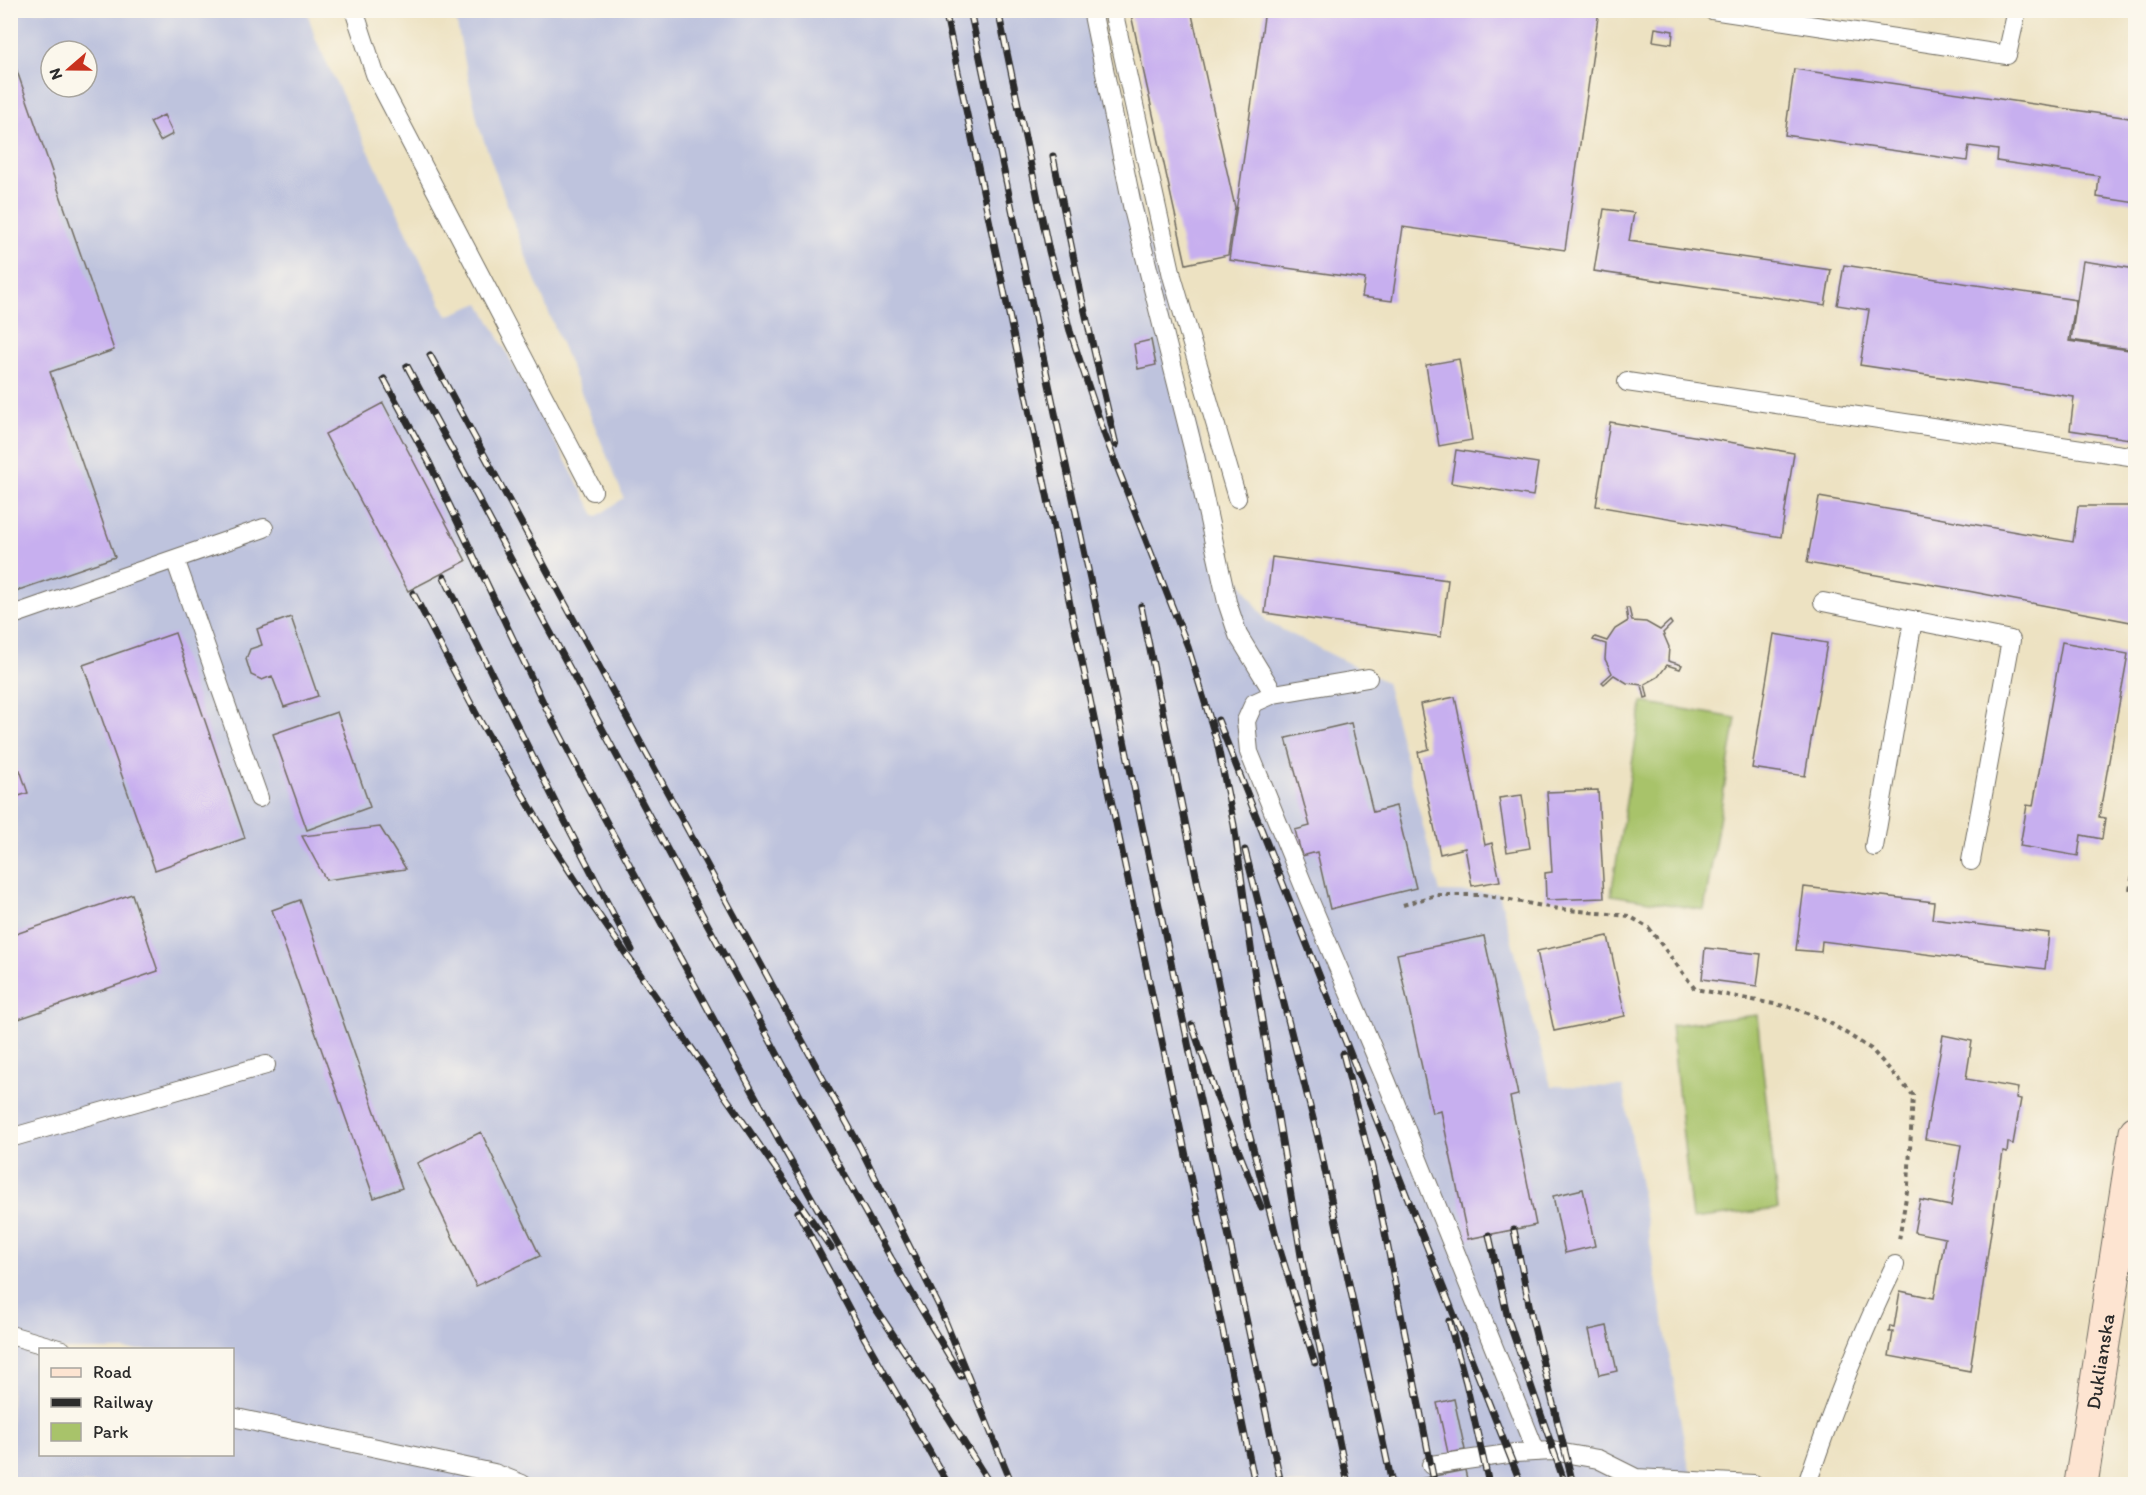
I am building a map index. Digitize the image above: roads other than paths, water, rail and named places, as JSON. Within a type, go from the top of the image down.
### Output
[{"type":"street","name":"Duklianska","points":[[2081,1485],[2136,1132]]},
{"type":"lane","points":[[354,10],[375,74],[593,491]]},
{"type":"lane","points":[[1092,10],[1132,205],[1195,456],[1227,602],[1238,635],[1274,694]]},
{"type":"lane","points":[[1113,10],[1172,276],[1236,498]]},
{"type":"lane","points":[[1712,10],[2007,56],[2017,10]]},
{"type":"lane","points":[[1627,382],[2136,457]]},
{"type":"lane","points":[[10,616],[264,528]]},
{"type":"lane","points":[[175,559],[259,798]]},
{"type":"lane","points":[[1823,602],[2011,640],[1971,861]]},
{"type":"lane","points":[[1874,847],[1913,620]]},
{"type":"lane","points":[[1368,678],[1274,694],[1254,703],[1246,721],[1249,752],[1386,1080],[1536,1452]]},
{"type":"lane","points":[[10,1138],[266,1065]]},
{"type":"lane","points":[[1807,1485],[1828,1420],[1866,1325],[1895,1265]]},
{"type":"lane","points":[[10,1335],[55,1348]]},
{"type":"lane","points":[[234,1417],[494,1473],[522,1485]]},
{"type":"lane","points":[[1431,1465],[1552,1451],[1598,1459],[1636,1481],[1754,1485]]},
{"type":"railway","points":[[945,10],[1255,1484]]},
{"type":"railway","points":[[970,10],[1281,1484]]},
{"type":"railway","points":[[998,10],[1049,251],[1070,331],[1105,436],[1188,647],[1217,742],[1234,825],[1256,984],[1302,1262],[1348,1484]]},
{"type":"railway","points":[[1053,156],[1082,299],[1116,445]]},
{"type":"railway","points":[[430,355],[860,1147],[939,1306],[1012,1484]]},
{"type":"railway","points":[[407,366],[800,1096],[891,1258],[961,1376]]},
{"type":"railway","points":[[384,379],[429,462],[543,702],[588,788],[785,1151],[866,1294],[912,1363]]},
{"type":"railway","points":[[444,577],[556,804],[632,950]]},
{"type":"railway","points":[[413,593],[480,721],[550,841],[589,901],[831,1248]]},
{"type":"railway","points":[[1141,606],[1248,1129],[1279,1247],[1299,1312]]},
{"type":"railway","points":[[1218,720],[1521,1484]]},
{"type":"railway","points":[[1245,850],[1318,1138],[1392,1484]]},
{"type":"railway","points":[[1192,1025],[1217,1097],[1261,1207]]},
{"type":"railway","points":[[1343,1054],[1372,1167],[1433,1476]]},
{"type":"railway","points":[[798,1212],[865,1339],[948,1484]]},
{"type":"railway","points":[[1514,1230],[1532,1319],[1573,1484]]},
{"type":"railway","points":[[1489,1235],[1508,1319],[1565,1484]]},
{"type":"railway","points":[[1297,1306],[1315,1363]]},
{"type":"railway","points":[[1449,1321],[1489,1484]]},
{"type":"railway","points":[[907,1356],[990,1484]]}]
